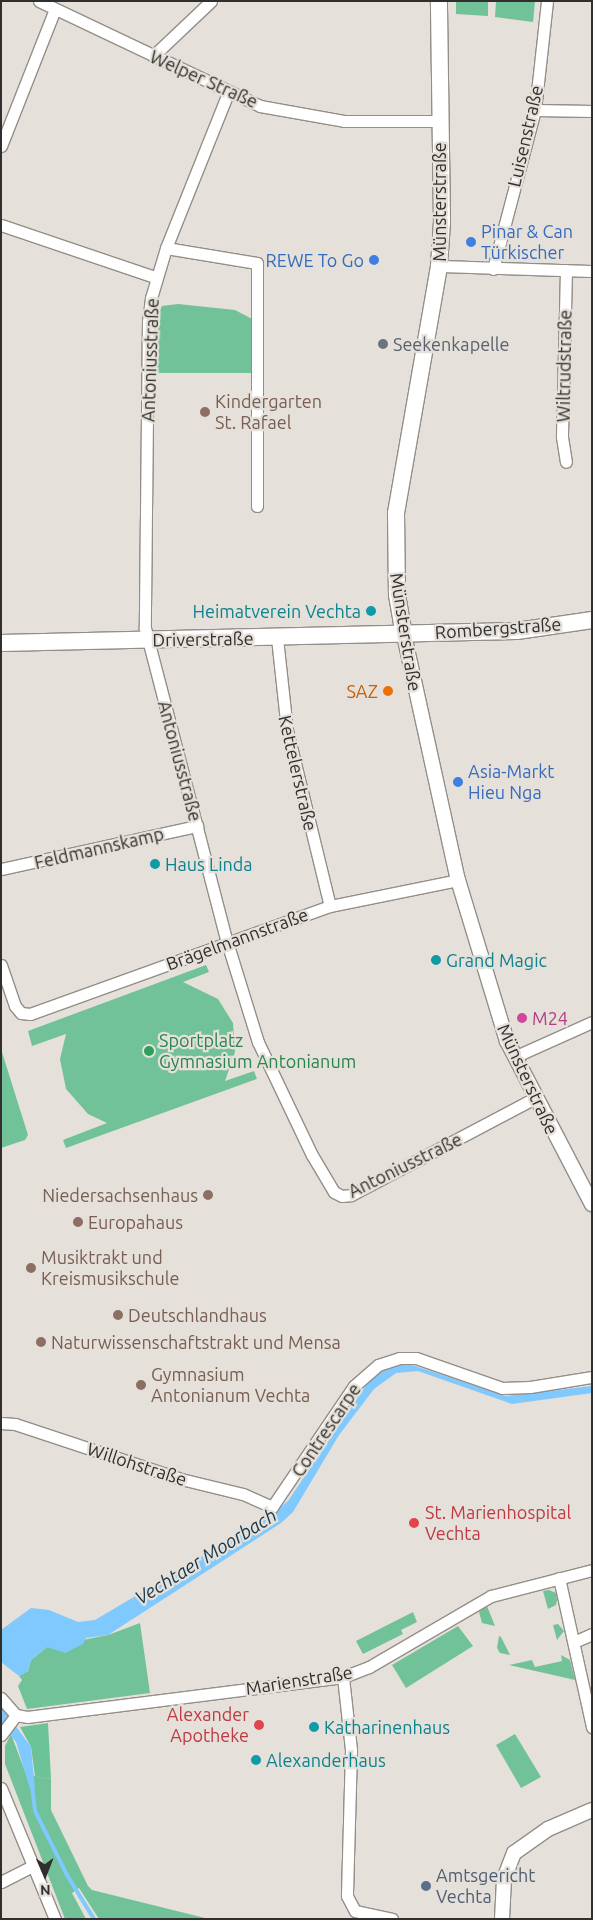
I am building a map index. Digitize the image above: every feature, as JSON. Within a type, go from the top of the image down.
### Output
[{"type":"main road","name":"Münsterstraße","points":[[404,635],[397,595],[396,513],[439,266],[442,222],[438,1]]},
{"type":"main road","name":"Rombergstraße","points":[[404,635],[517,631],[592,620]]},
{"type":"main road","name":"Driverstraße","points":[[1,643],[404,635]]},
{"type":"street","name":"Welper Straße","points":[[39,1],[228,93],[260,106],[302,115],[353,121],[439,121]]},
{"type":"street","points":[[153,56],[211,1]]},
{"type":"street","name":"Luisenstraße","points":[[493,269],[535,110],[547,1]]},
{"type":"street","points":[[1,146],[55,9]]},
{"type":"street","name":"Antoniusstraße","points":[[228,93],[155,278],[148,321],[148,640],[227,942],[258,1042],[312,1155],[334,1192],[351,1195],[535,1098]]},
{"type":"street","points":[[535,110],[592,111]]},
{"type":"street","points":[[1,225],[155,278]]},
{"type":"street","points":[[166,248],[257,263],[258,506]]},
{"type":"street","points":[[439,266],[592,271]]},
{"type":"street","name":"Wiltrudstraße","points":[[566,270],[562,437],[566,462]]},
{"type":"street","name":"Münsterstraße","points":[[404,635],[458,880],[514,1057],[592,1204]]},
{"type":"street","name":"Kettelerstraße","points":[[276,638],[287,730],[330,906]]},
{"type":"street","name":"Feldmannskamp","points":[[1,870],[197,826]]},
{"type":"street","name":"Brägelmannstraße","points":[[1,965],[15,1006],[21,1013],[30,1014],[330,906],[458,880]]},
{"type":"street","points":[[514,1057],[592,1022]]},
{"type":"street","name":"Contrescarpe","points":[[272,1507],[354,1386],[378,1365],[399,1358],[416,1358],[502,1388],[530,1387],[592,1377]]},
{"type":"street","name":"Willohstraße","points":[[1,1423],[15,1424],[180,1479],[244,1494],[272,1507]]},
{"type":"street","name":"Marienstraße","points":[[14,1716],[27,1718],[343,1677],[369,1667],[491,1596],[592,1570]]},
{"type":"street","points":[[559,1578],[592,1727]]},
{"type":"street","points":[[574,1642],[592,1634]]},
{"type":"street","points":[[343,1677],[351,1750],[347,1896],[354,1911],[392,1919]]},
{"type":"street","points":[[1,1698],[14,1716],[2,1732]]},
{"type":"street","points":[[1,1788],[55,1919]]},
{"type":"street","points":[[502,1919],[504,1879],[514,1853],[539,1834],[570,1816],[592,1810]]},
{"type":"street","points":[[1,1882],[33,1866]]},
{"type":"green space","points":[[456,1],[488,1],[488,16],[456,14]]},
{"type":"green space","points":[[496,1],[535,1],[533,22],[495,17]]},
{"type":"green space","points":[[178,304],[235,310],[254,320],[253,373],[157,373],[158,315],[162,306]]},
{"type":"green space","name":"Sportplatz Gymnasium Antonianum","points":[[206,965],[209,972],[183,982],[218,999],[233,1023],[235,1052],[225,1081],[254,1071],[257,1079],[66,1148],[63,1140],[107,1123],[88,1114],[66,1089],[60,1059],[66,1034],[32,1046],[28,1031]]},
{"type":"green space","points":[[1,1049],[28,1135],[25,1140],[1,1148]]},
{"type":"green space","points":[[549,1590],[556,1593],[557,1600],[556,1605],[548,1609],[543,1591]]},
{"type":"green space","points":[[487,1606],[495,1626],[482,1623],[479,1612]]},
{"type":"green space","points":[[413,1612],[417,1622],[401,1630],[403,1634],[363,1654],[356,1641]]},
{"type":"green space","points":[[140,1623],[150,1693],[27,1709],[18,1686],[22,1680],[19,1676],[28,1671],[31,1660],[47,1647],[108,1635]]},
{"type":"green space","points":[[558,1624],[564,1631],[557,1640],[553,1625]]},
{"type":"green space","points":[[458,1626],[473,1646],[406,1688],[392,1665]]},
{"type":"green space","points":[[499,1636],[510,1655],[500,1653],[497,1648]]},
{"type":"green space","points":[[561,1655],[570,1660],[575,1680],[509,1665],[532,1660],[535,1667],[562,1661]]},
{"type":"green space","points":[[48,1723],[51,1779],[35,1776],[31,1747],[20,1727]]},
{"type":"green space","points":[[11,1734],[26,1774],[51,1779],[51,1810],[88,1886],[92,1890],[209,1919],[99,1919],[79,1888],[72,1893],[86,1919],[65,1919],[5,1764],[5,1746]]},
{"type":"green space","points":[[515,1734],[541,1777],[521,1788],[496,1745]]},
{"type":"water","name":"Vechtaer Moorbach","points":[[406,1363],[506,1396],[592,1386],[592,1393],[512,1404],[418,1371],[396,1373],[374,1389],[339,1435],[293,1512],[281,1523],[108,1635],[86,1638],[83,1644],[65,1653],[47,1647],[31,1660],[28,1671],[19,1676],[1,1662],[1,1630],[31,1608],[49,1610],[78,1622],[95,1620],[267,1518],[288,1501],[371,1378],[392,1366]]},
{"type":"water","points":[[1,1706],[31,1747],[35,1789],[30,1789],[16,1742],[1,1724]]},
{"type":"waterway","points":[[32,1786],[35,1811],[67,1875],[94,1919]]},
{"type":"place","name":"Pinar & Can Türkischer","points":[[471,242]]},
{"type":"place","name":"REWE To Go","points":[[374,260]]},
{"type":"place","name":"Seekenkapelle","points":[[383,344]]},
{"type":"place","name":"Kindergarten St. Rafael","points":[[205,412]]},
{"type":"place","name":"Heimatverein Vechta","points":[[371,611]]},
{"type":"place","name":"SAZ","points":[[388,691]]},
{"type":"place","name":"Asia-Markt Hieu Nga","points":[[458,782]]},
{"type":"place","name":"Haus Linda","points":[[155,864]]},
{"type":"place","name":"Grand Magic","points":[[436,960]]},
{"type":"place","name":"M24","points":[[522,1018]]},
{"type":"place","name":"Sportplatz Gymnasium Antonianum","points":[[149,1051]]},
{"type":"place","name":"Niedersachsenhaus","points":[[208,1195]]},
{"type":"place","name":"Europahaus","points":[[78,1222]]},
{"type":"place","name":"Musiktrakt und Kreismusikschule","points":[[31,1268]]},
{"type":"place","name":"Deutschlandhaus","points":[[118,1315]]},
{"type":"place","name":"Naturwissenschaftstrakt und Mensa","points":[[41,1342]]},
{"type":"place","name":"Gymnasium Antonianum Vechta","points":[[141,1385]]},
{"type":"place","name":"St. Marienhospital Vechta","points":[[414,1523]]},
{"type":"place","name":"Alexander Apotheke","points":[[259,1725]]},
{"type":"place","name":"Katharinenhaus","points":[[314,1727]]},
{"type":"place","name":"Alexanderhaus","points":[[256,1760]]},
{"type":"place","name":"Amtsgericht Vechta","points":[[426,1886]]}]
